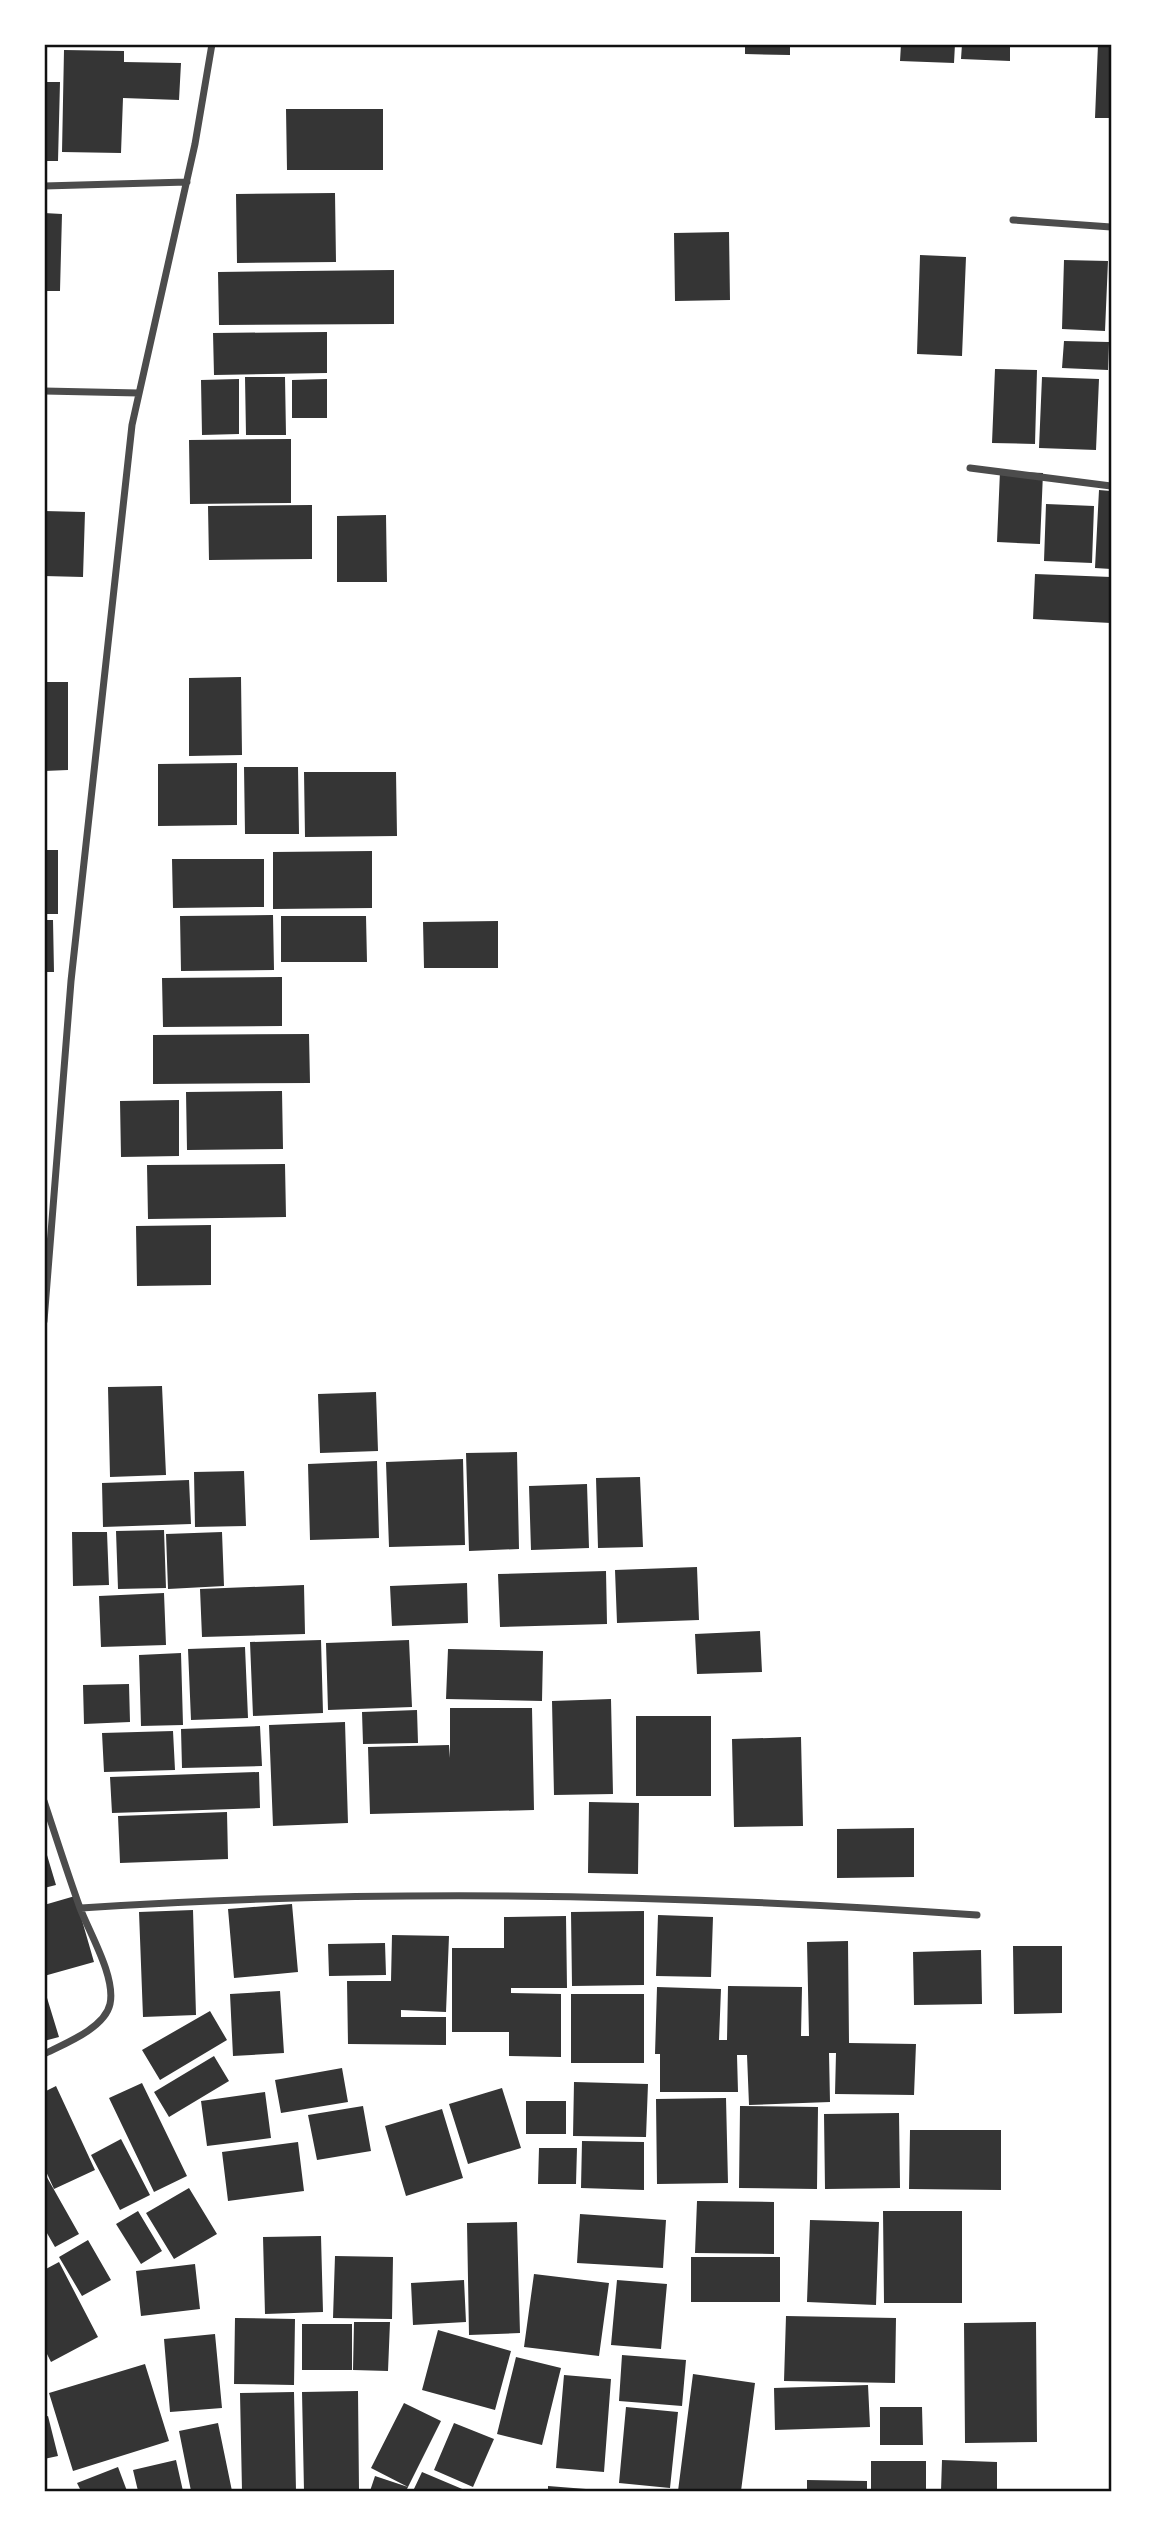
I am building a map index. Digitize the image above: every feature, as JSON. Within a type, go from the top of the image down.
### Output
[{"type":"street","points":[[44,1321],[72,967],[125,477],[132,425],[195,144],[212,44]]},
{"type":"street","points":[[44,186],[187,182]]},
{"type":"street","points":[[1013,220],[1111,227]]},
{"type":"street","points":[[44,391],[139,393]]},
{"type":"street","points":[[970,468],[1111,486]]},
{"type":"street","points":[[44,1801],[80,1908],[102,1960],[110,2004],[102,2019],[87,2032],[44,2054]]},
{"type":"street","points":[[80,1908],[289,1897],[511,1898],[837,1905],[977,1914]]},
{"type":"building","points":[[745,44],[790,44],[790,55],[745,54]]},
{"type":"building","points":[[901,44],[955,44],[954,63],[900,61]]},
{"type":"building","points":[[962,44],[1010,44],[1010,61],[961,59]]},
{"type":"building","points":[[1098,44],[1111,44],[1111,118],[1095,118]]},
{"type":"building","points":[[64,50],[124,51],[124,62],[181,63],[179,100],[123,98],[121,153],[62,152]]},
{"type":"building","points":[[44,82],[60,82],[58,161],[44,161]]},
{"type":"building","points":[[286,109],[383,109],[383,170],[287,170]]},
{"type":"building","points":[[335,193],[336,262],[237,263],[236,194]]},
{"type":"building","points":[[44,213],[62,214],[60,291],[44,291]]},
{"type":"building","points":[[729,232],[730,300],[675,301],[674,233]]},
{"type":"building","points":[[920,255],[966,257],[962,356],[917,354]]},
{"type":"building","points":[[1064,260],[1108,261],[1105,331],[1062,329]]},
{"type":"building","points":[[394,270],[394,324],[219,325],[218,272]]},
{"type":"building","points":[[327,332],[327,373],[214,375],[213,333]]},
{"type":"building","points":[[1064,341],[1109,342],[1108,370],[1062,368]]},
{"type":"building","points":[[995,369],[1037,370],[1035,444],[992,443]]},
{"type":"building","points":[[245,377],[285,377],[286,435],[246,435]]},
{"type":"building","points":[[1042,377],[1099,379],[1096,450],[1039,448]]},
{"type":"building","points":[[239,379],[239,434],[202,435],[201,380]]},
{"type":"building","points":[[327,379],[327,418],[292,418],[292,380]]},
{"type":"building","points":[[291,439],[291,503],[190,504],[189,440]]},
{"type":"building","points":[[1000,471],[1043,473],[1040,544],[997,542]]},
{"type":"building","points":[[1099,490],[1111,491],[1111,569],[1095,568]]},
{"type":"building","points":[[1046,504],[1094,506],[1092,563],[1044,561]]},
{"type":"building","points":[[312,505],[312,559],[209,560],[208,506]]},
{"type":"building","points":[[44,511],[85,512],[83,577],[44,576]]},
{"type":"building","points":[[386,515],[387,582],[337,582],[337,516]]},
{"type":"building","points":[[1035,574],[1111,577],[1111,623],[1033,619]]},
{"type":"building","points":[[241,677],[242,755],[189,756],[189,678]]},
{"type":"building","points":[[44,682],[68,682],[68,770],[44,771]]},
{"type":"building","points":[[237,763],[237,825],[158,826],[158,764]]},
{"type":"building","points":[[244,767],[298,767],[299,834],[245,834]]},
{"type":"building","points":[[304,772],[396,772],[397,836],[305,837]]},
{"type":"building","points":[[44,850],[58,850],[58,914],[44,914]]},
{"type":"building","points":[[372,851],[372,908],[273,909],[273,852]]},
{"type":"building","points":[[172,859],[264,859],[264,907],[173,908]]},
{"type":"building","points":[[273,915],[274,970],[181,971],[180,916]]},
{"type":"building","points":[[281,916],[366,916],[367,962],[281,962]]},
{"type":"building","points":[[44,920],[53,920],[54,972],[44,972]]},
{"type":"building","points":[[498,921],[498,968],[424,968],[423,922]]},
{"type":"building","points":[[282,977],[282,1026],[163,1027],[162,978]]},
{"type":"building","points":[[309,1034],[310,1083],[153,1084],[153,1035]]},
{"type":"building","points":[[282,1091],[283,1149],[187,1150],[186,1092]]},
{"type":"building","points":[[179,1100],[179,1156],[121,1157],[120,1101]]},
{"type":"building","points":[[285,1164],[286,1217],[148,1219],[147,1165]]},
{"type":"building","points":[[211,1225],[211,1285],[137,1286],[136,1226]]},
{"type":"building","points":[[162,1386],[166,1475],[110,1477],[108,1387]]},
{"type":"building","points":[[376,1392],[378,1451],[320,1453],[318,1394]]},
{"type":"building","points":[[517,1452],[519,1549],[469,1551],[466,1453]]},
{"type":"building","points":[[463,1459],[465,1545],[389,1547],[386,1462]]},
{"type":"building","points":[[377,1461],[379,1538],[310,1540],[308,1464]]},
{"type":"building","points":[[244,1471],[246,1526],[195,1527],[194,1472]]},
{"type":"building","points":[[640,1477],[643,1547],[598,1548],[596,1478]]},
{"type":"building","points":[[189,1480],[191,1524],[103,1527],[102,1483]]},
{"type":"building","points":[[587,1484],[589,1548],[531,1550],[529,1486]]},
{"type":"building","points":[[164,1530],[166,1588],[118,1589],[116,1531]]},
{"type":"building","points":[[72,1532],[107,1532],[109,1585],[73,1586]]},
{"type":"building","points":[[222,1532],[224,1586],[168,1589],[166,1534]]},
{"type":"building","points":[[697,1567],[699,1620],[617,1623],[615,1570]]},
{"type":"building","points":[[606,1571],[607,1624],[500,1627],[498,1574]]},
{"type":"building","points":[[467,1583],[468,1623],[392,1626],[390,1586]]},
{"type":"building","points":[[304,1585],[305,1634],[202,1637],[200,1589]]},
{"type":"building","points":[[164,1593],[166,1645],[101,1647],[99,1596]]},
{"type":"building","points":[[760,1631],[762,1672],[697,1674],[695,1634]]},
{"type":"building","points":[[321,1640],[323,1713],[253,1716],[250,1642]]},
{"type":"building","points":[[409,1640],[412,1707],[328,1710],[326,1643]]},
{"type":"building","points":[[245,1647],[248,1718],[191,1720],[188,1649]]},
{"type":"building","points":[[448,1649],[543,1651],[542,1701],[446,1699]]},
{"type":"building","points":[[181,1653],[183,1725],[141,1726],[139,1655]]},
{"type":"building","points":[[129,1684],[130,1722],[84,1724],[83,1685]]},
{"type":"building","points":[[611,1699],[613,1794],[554,1795],[552,1701]]},
{"type":"building","points":[[450,1708],[532,1708],[534,1810],[370,1814],[368,1747],[449,1745],[450,1758]]},
{"type":"building","points":[[417,1710],[418,1743],[363,1744],[362,1712]]},
{"type":"building","points":[[636,1716],[711,1716],[711,1796],[636,1796]]},
{"type":"building","points":[[345,1722],[348,1823],[273,1826],[269,1725]]},
{"type":"building","points":[[260,1726],[262,1766],[182,1768],[181,1729]]},
{"type":"building","points":[[173,1731],[175,1770],[104,1772],[102,1733]]},
{"type":"building","points":[[801,1737],[803,1826],[734,1827],[732,1739]]},
{"type":"building","points":[[259,1772],[260,1808],[112,1813],[110,1777]]},
{"type":"building","points":[[589,1802],[639,1803],[638,1874],[588,1873]]},
{"type":"building","points":[[227,1812],[228,1859],[120,1863],[118,1816]]},
{"type":"building","points":[[914,1828],[914,1877],[837,1878],[837,1829]]},
{"type":"building","points":[[44,1845],[56,1885],[44,1888]]},
{"type":"building","points":[[75,1896],[94,1962],[44,1976],[44,1905]]},
{"type":"building","points":[[292,1904],[298,1972],[234,1978],[228,1909]]},
{"type":"building","points":[[193,1910],[196,2015],[143,2017],[139,1912]]},
{"type":"building","points":[[644,1911],[644,1985],[572,1986],[571,1912]]},
{"type":"building","points":[[658,1915],[713,1917],[711,1977],[656,1976]]},
{"type":"building","points":[[566,1916],[567,1988],[511,1988],[511,1993],[561,1994],[561,2057],[509,2056],[509,2032],[452,2032],[452,1948],[504,1948],[504,1917]]},
{"type":"building","points":[[392,1935],[449,1936],[446,2012],[401,2010],[401,2017],[446,2017],[446,2045],[348,2044],[347,1981],[391,1981]]},
{"type":"building","points":[[848,1941],[849,2043],[916,2044],[914,2095],[835,2094],[836,2053],[829,2053],[830,2102],[749,2105],[747,2055],[737,2055],[738,2092],[660,2092],[660,2054],[655,2054],[657,1987],[721,1989],[719,2040],[727,2040],[728,1986],[802,1987],[801,2036],[809,2036],[807,1942]]},
{"type":"building","points":[[385,1943],[386,1975],[329,1976],[328,1944]]},
{"type":"building","points":[[1013,1946],[1062,1946],[1062,2013],[1014,2014]]},
{"type":"building","points":[[981,1950],[982,2004],[914,2005],[913,1952]]},
{"type":"building","points":[[44,1988],[59,2037],[44,2041]]},
{"type":"building","points":[[280,1991],[284,2053],[233,2056],[230,1994]]},
{"type":"building","points":[[571,1994],[644,1994],[644,2063],[571,2063]]},
{"type":"building","points":[[210,2011],[227,2040],[160,2080],[142,2050]]},
{"type":"building","points":[[214,2056],[229,2081],[169,2117],[154,2092]]},
{"type":"building","points":[[342,2068],[348,2102],[281,2113],[275,2080]]},
{"type":"building","points":[[574,2082],[648,2084],[646,2137],[573,2136]]},
{"type":"building","points":[[142,2083],[187,2176],[154,2192],[109,2098]]},
{"type":"building","points":[[56,2086],[95,2170],[54,2189],[44,2167],[44,2092]]},
{"type":"building","points":[[502,2088],[521,2148],[468,2164],[449,2104]]},
{"type":"building","points":[[265,2092],[271,2138],[207,2146],[201,2101]]},
{"type":"building","points":[[726,2098],[728,2183],[657,2184],[656,2099]]},
{"type":"building","points":[[526,2101],[566,2101],[566,2134],[526,2134]]},
{"type":"building","points":[[363,2106],[371,2151],[317,2160],[308,2115]]},
{"type":"building","points":[[740,2106],[818,2107],[817,2189],[739,2188]]},
{"type":"building","points":[[442,2109],[463,2178],[406,2196],[385,2126]]},
{"type":"building","points":[[899,2113],[900,2188],[825,2189],[824,2114]]},
{"type":"building","points":[[910,2130],[1001,2130],[1001,2190],[909,2189]]},
{"type":"building","points":[[121,2139],[150,2195],[120,2210],[91,2155]]},
{"type":"building","points":[[582,2141],[644,2142],[644,2190],[581,2188]]},
{"type":"building","points":[[298,2142],[304,2191],[228,2201],[222,2152]]},
{"type":"building","points":[[539,2148],[577,2148],[576,2184],[538,2184]]},
{"type":"building","points":[[44,2172],[79,2234],[55,2247],[44,2228]]},
{"type":"building","points":[[189,2188],[217,2234],[174,2259],[146,2213]]},
{"type":"building","points":[[697,2201],[774,2202],[774,2254],[695,2253]]},
{"type":"building","points":[[138,2211],[162,2251],[141,2264],[116,2224]]},
{"type":"building","points":[[883,2211],[962,2211],[962,2303],[884,2303]]},
{"type":"building","points":[[580,2214],[666,2220],[663,2268],[577,2263]]},
{"type":"building","points":[[810,2220],[879,2222],[876,2305],[807,2302]]},
{"type":"building","points":[[517,2222],[520,2333],[469,2335],[467,2223]]},
{"type":"building","points":[[321,2236],[323,2312],[265,2314],[263,2237]]},
{"type":"building","points":[[88,2240],[111,2280],[82,2296],[59,2257]]},
{"type":"building","points":[[335,2256],[393,2257],[392,2319],[333,2318]]},
{"type":"building","points":[[691,2257],[780,2257],[780,2302],[691,2302]]},
{"type":"building","points":[[59,2262],[98,2337],[51,2362],[44,2348],[44,2270]]},
{"type":"building","points":[[195,2264],[200,2309],[141,2316],[136,2271]]},
{"type":"building","points":[[534,2274],[609,2283],[599,2356],[524,2347]]},
{"type":"building","points":[[464,2280],[466,2322],[413,2325],[411,2283]]},
{"type":"building","points":[[617,2280],[667,2284],[661,2349],[611,2345]]},
{"type":"building","points":[[786,2316],[896,2318],[895,2383],[784,2381]]},
{"type":"building","points":[[235,2318],[295,2319],[294,2385],[234,2384]]},
{"type":"building","points":[[354,2322],[390,2322],[388,2371],[353,2370]]},
{"type":"building","points":[[1036,2322],[1037,2442],[965,2443],[964,2323]]},
{"type":"building","points":[[302,2324],[352,2324],[352,2370],[302,2370]]},
{"type":"building","points":[[438,2330],[511,2351],[495,2410],[422,2390]]},
{"type":"building","points":[[215,2334],[222,2408],[170,2412],[164,2339]]},
{"type":"building","points":[[622,2355],[686,2360],[682,2406],[619,2401]]},
{"type":"building","points":[[516,2357],[561,2368],[542,2445],[497,2434]]},
{"type":"building","points":[[145,2364],[169,2441],[73,2471],[49,2393]]},
{"type":"building","points":[[693,2374],[755,2383],[741,2491],[678,2491]]},
{"type":"building","points":[[564,2375],[611,2379],[604,2472],[556,2468]]},
{"type":"building","points":[[868,2385],[870,2427],[775,2430],[774,2388]]},
{"type":"building","points":[[358,2391],[359,2491],[304,2491],[302,2392]]},
{"type":"building","points":[[294,2392],[296,2491],[242,2491],[240,2393]]},
{"type":"building","points":[[404,2403],[441,2421],[408,2487],[371,2468]]},
{"type":"building","points":[[626,2407],[678,2412],[670,2488],[619,2483]]},
{"type":"building","points":[[880,2407],[922,2407],[923,2445],[880,2445]]},
{"type":"building","points":[[48,2416],[58,2456],[44,2459],[44,2417]]},
{"type":"building","points":[[218,2423],[232,2491],[191,2491],[179,2431]]},
{"type":"building","points":[[454,2423],[494,2439],[473,2487],[434,2470]]},
{"type":"building","points":[[176,2460],[183,2491],[138,2491],[133,2470]]},
{"type":"building","points":[[942,2460],[997,2462],[997,2491],[941,2491]]},
{"type":"building","points":[[871,2461],[926,2461],[926,2491],[871,2491]]},
{"type":"building","points":[[118,2467],[127,2491],[81,2491],[77,2483]]},
{"type":"building","points":[[422,2472],[467,2491],[413,2491]]},
{"type":"building","points":[[375,2476],[408,2487],[406,2491],[370,2491]]},
{"type":"building","points":[[807,2480],[867,2481],[867,2491],[807,2491]]},
{"type":"building","points":[[548,2486],[586,2489],[586,2491],[548,2491]]}]
